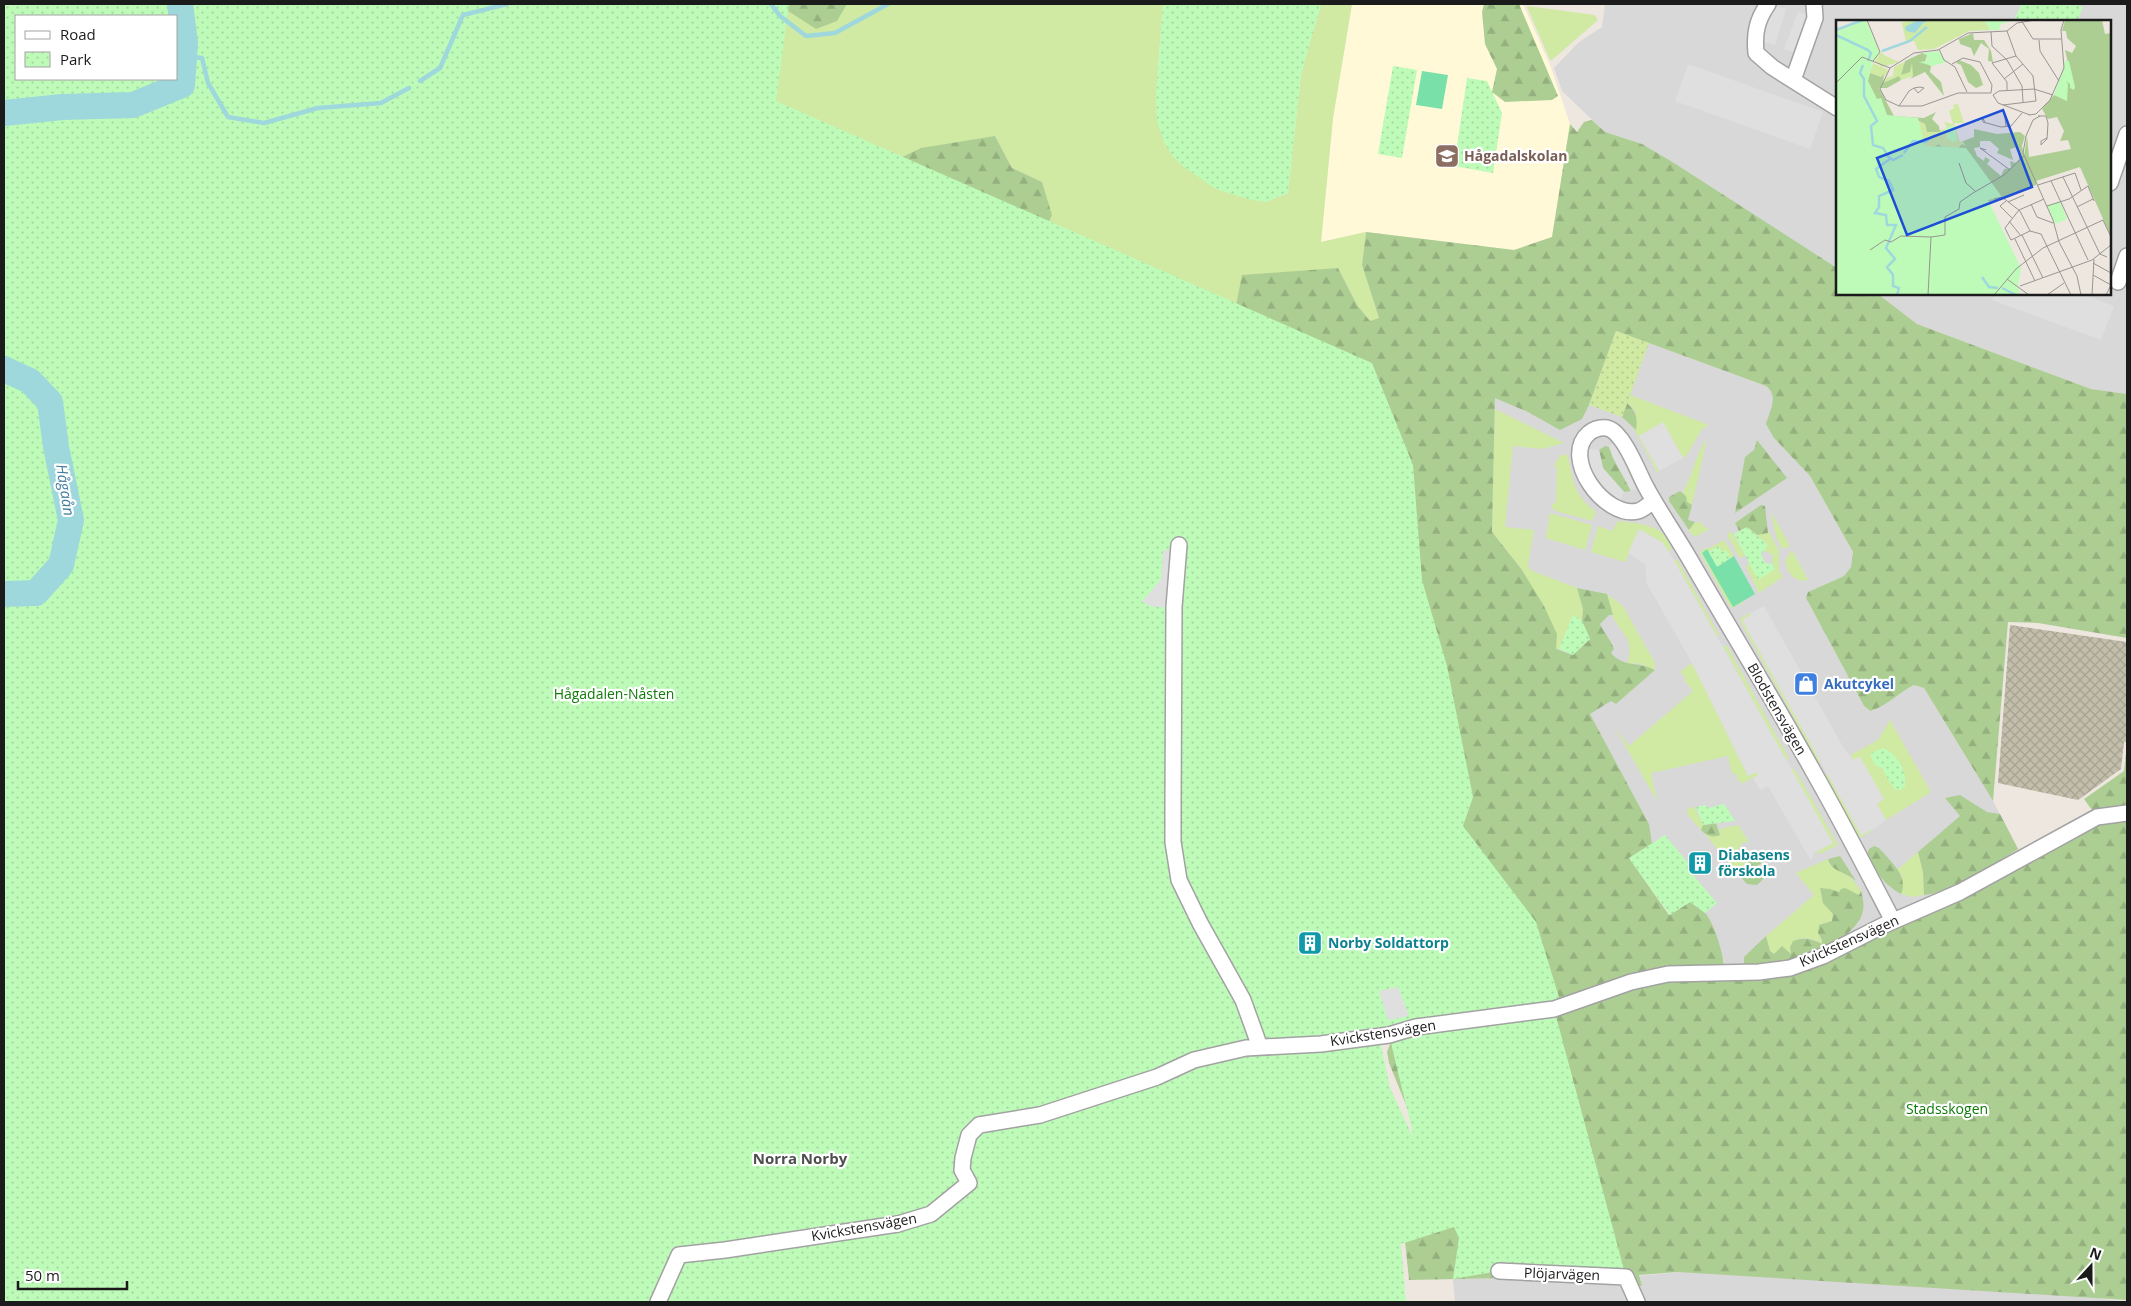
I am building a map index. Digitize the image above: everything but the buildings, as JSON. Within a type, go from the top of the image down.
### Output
[{"type":"street","points":[[1768,4],[1760,16],[1754,35],[1756,53],[1772,67],[1836,107]]},
{"type":"street","points":[[1793,80],[1814,18],[1814,4]]},
{"type":"street","points":[[2111,180],[2127,134]]},
{"type":"street","points":[[2118,282],[2127,256]]},
{"type":"street","name":"Blodstensvägen","points":[[1654,501],[1637,511],[1609,504],[1600,495],[1587,480],[1582,471],[1580,460],[1581,445],[1591,431],[1608,428],[1619,437],[1654,501],[1684,548],[1811,767],[1893,921]]},
{"type":"street","points":[[1179,545],[1174,607],[1173,842],[1179,880],[1200,923],[1243,1000],[1260,1047]]},
{"type":"street","name":"Kvickstensvägen","points":[[658,1302],[679,1255],[898,1224],[932,1214],[970,1183],[962,1170],[963,1158],[970,1135],[979,1125],[1040,1115],[1158,1077],[1194,1060],[1246,1048],[1330,1042],[1389,1035],[1416,1027],[1554,1009],[1631,982],[1668,974],[1759,972],[1790,968],[1823,956],[1893,921],[1960,892],[2097,818],[2127,813]]},
{"type":"street","name":"Plöjarvägen","points":[[1499,1271],[1626,1277],[1637,1302]]},
{"type":"shaded area","name":"Hågadalskolan","points":[[1352,4],[1523,4],[1550,65],[1570,124],[1552,237],[1514,250],[1366,232],[1321,242],[1333,118]]},
{"type":"shaded area","points":[[1605,4],[2127,4],[2127,394],[2091,389],[1917,324],[1879,295],[2111,295],[2111,20],[1836,20],[1836,267],[1642,144],[1605,132],[1562,91],[1554,68],[1579,42],[1602,27]]},
{"type":"shaded area","points":[[1768,4],[1786,9],[1775,45],[1755,39]]},
{"type":"shaded area","points":[[1798,12],[1815,18],[1801,55],[1784,49]]},
{"type":"shaded area","points":[[1688,64],[1823,112],[1810,149],[1675,101]]},
{"type":"shaded area","points":[[1994,295],[2085,295],[2114,306],[2101,340],[1992,300]]},
{"type":"shaded area","points":[[1616,331],[1766,386],[1772,390],[1774,396],[1774,438],[1810,476],[1853,552],[1851,567],[1844,576],[1808,592],[1808,602],[1864,706],[1869,711],[1876,709],[1901,691],[1915,685],[1924,688],[1993,801],[2023,858],[1823,956],[1725,973],[1724,961],[1711,924],[1629,858],[1649,824],[1492,532],[1495,397],[1528,412]]},
{"type":"shaded area","points":[[1663,422],[1683,458],[1659,471],[1639,436]]},
{"type":"shaded area","points":[[1619,437],[1646,487],[1631,491],[1613,458],[1609,447]]},
{"type":"shaded area","points":[[1581,445],[1589,449],[1599,450],[1603,468],[1624,492],[1617,507],[1595,491]]},
{"type":"shaded area","points":[[1639,529],[1663,543],[1674,560],[1833,843],[1814,853],[1811,861],[1768,786],[1760,790],[1753,778],[1758,775],[1757,772],[1748,776],[1692,663],[1646,582],[1646,565],[1628,553]]},
{"type":"shaded area","points":[[1179,545],[1183,607],[1153,607],[1142,602],[1161,579],[1163,551]]},
{"type":"shaded area","points":[[1764,606],[1843,747],[1853,760],[1860,757],[1884,799],[1877,804],[1886,820],[1876,828],[1861,835],[1742,620],[1751,615],[1750,613]]},
{"type":"shaded area","points":[[2010,625],[2127,642],[2127,742],[2124,742],[2121,769],[2078,800],[1998,783]]},
{"type":"shaded area","points":[[1398,987],[1409,1016],[1388,1020],[1379,991]]},
{"type":"shaded area","points":[[1811,1260],[2127,1302],[1455,1302],[1453,1279],[1626,1277]]},
{"type":"green space","name":"Hågadalen-Nåsten","points":[[4,4],[789,4],[776,101],[1372,363],[1413,465],[1422,580],[1447,666],[1473,797],[1463,826],[1536,922],[1562,1007],[1554,1009],[1626,1277],[1499,1271],[1453,1279],[1459,1238],[1454,1227],[1401,1244],[1406,1302],[4,1302]],"holes":[[[1390,1039],[1413,1134],[1390,1088],[1380,1041]]]},
{"type":"green space","points":[[379,4],[1163,4],[1156,94],[1157,121],[1216,189],[1266,202],[1288,193],[1301,74],[1321,4],[1352,4],[1333,118],[1321,242],[1366,232],[1362,265],[1379,318],[1370,321],[1357,305],[1338,268],[1234,316],[1069,349],[1042,182],[1012,168],[995,136],[900,158]]},
{"type":"green space","points":[[784,4],[847,4],[837,21],[816,29],[788,11]]},
{"type":"green space","points":[[1163,4],[1321,4],[1301,74],[1288,193],[1266,202],[1248,199],[1216,189],[1173,157],[1165,144],[1157,121],[1156,94]]},
{"type":"green space","points":[[1484,4],[1519,4],[1558,96],[1552,100],[1505,102],[1492,92],[1497,69],[1485,44],[1482,12]]},
{"type":"green space","points":[[2021,4],[2074,4],[2083,7],[2077,20],[2014,20]]},
{"type":"green space","points":[[1528,6],[1595,15],[1598,20],[1550,60]]},
{"type":"green space","points":[[1393,66],[1417,70],[1402,158],[1378,154]]},
{"type":"green space","points":[[1422,71],[1448,75],[1442,109],[1416,105]]},
{"type":"green space","points":[[1467,78],[1487,81],[1502,113],[1493,173],[1454,166]]},
{"type":"green space","name":"Stadsskogen","points":[[1592,120],[1605,132],[1642,144],[1836,267],[1836,295],[1879,295],[1917,324],[2091,389],[2127,394],[2127,638],[2038,623],[2008,622],[1993,801],[1924,688],[1914,685],[1882,706],[1870,711],[1864,706],[1806,598],[1808,592],[1844,576],[1851,567],[1853,552],[1810,476],[1774,438],[1766,424],[1773,399],[1770,390],[1766,386],[1616,331],[1582,419],[1560,430],[1528,412],[1495,398],[1492,532],[1522,570],[1544,606],[1557,634],[1556,649],[1573,655],[1590,639],[1582,621],[1583,609],[1577,588],[1607,594],[1613,615],[1609,615],[1600,624],[1614,649],[1611,653],[1626,663],[1649,667],[1655,670],[1616,704],[1611,701],[1590,714],[1649,824],[1652,844],[1629,858],[1669,915],[1690,902],[1706,914],[1719,942],[1725,973],[1790,968],[2097,817],[2084,799],[2124,771],[2127,745],[2127,1300],[1678,1272],[1639,1275],[1642,1286],[1510,1278],[1409,1280],[1405,1241],[1426,1154],[1389,1063],[1387,1052],[1392,1039],[900,158],[921,148],[995,136],[1012,168],[1042,182],[1052,215],[1033,257],[1234,316],[1242,275],[1338,268],[1357,305],[1370,321],[1379,318],[1362,265],[1366,232],[1514,250],[1552,237],[1570,124],[1577,132],[1584,122]]},
{"type":"green space","points":[[1616,331],[1649,343],[1622,417],[1589,405]]},
{"type":"green space","points":[[1630,395],[1709,425],[1702,429],[1687,455],[1683,458],[1663,423],[1639,436],[1659,471],[1657,472],[1632,425],[1635,429],[1636,412],[1627,403]]},
{"type":"green space","points":[[1627,403],[1636,415],[1636,430],[1622,417]]},
{"type":"green space","points":[[1495,409],[1564,443],[1542,449],[1513,446],[1505,527],[1534,530],[1528,564],[1530,570],[1577,588],[1583,609],[1582,621],[1573,615],[1559,649],[1556,649],[1522,570],[1492,532]]},
{"type":"green space","points":[[1707,439],[1692,505],[1687,502],[1683,492]]},
{"type":"green space","points":[[1757,440],[1787,478],[1735,513],[1745,457],[1754,450]]},
{"type":"green space","points":[[1605,446],[1609,447],[1631,491],[1624,492],[1603,468],[1599,450]]},
{"type":"green space","points":[[1563,454],[1568,456],[1573,481],[1579,494],[1596,512],[1592,521],[1556,511],[1552,508],[1552,504],[1556,503],[1557,468],[1554,466]]},
{"type":"green space","points":[[1680,491],[1686,496],[1687,502],[1692,505],[1688,520],[1695,522],[1689,530],[1669,501],[1669,497]]},
{"type":"green space","points":[[1761,505],[1765,506],[1768,533],[1757,535],[1747,527],[1739,531],[1735,523]]},
{"type":"green space","points":[[1771,512],[1790,546],[1782,549],[1776,536]]},
{"type":"green space","points":[[1550,513],[1592,525],[1585,550],[1546,538]]},
{"type":"green space","points":[[1618,521],[1642,524],[1659,530],[1665,535],[1671,550],[1661,556],[1663,543],[1639,529],[1625,562],[1591,552],[1598,526],[1612,531]]},
{"type":"green space","points":[[1695,522],[1702,523],[1703,526],[1709,529],[1695,537],[1687,529],[1689,530]]},
{"type":"green space","points":[[1747,527],[1767,544],[1767,547],[1761,554],[1765,563],[1772,564],[1775,569],[1758,580],[1734,534]]},
{"type":"green space","points":[[1731,531],[1745,555],[1743,557],[1739,557],[1727,535]]},
{"type":"green space","points":[[1769,532],[1779,551],[1779,570],[1783,577],[1759,593],[1746,567],[1750,563],[1758,579],[1775,569],[1772,561],[1773,555],[1763,550],[1767,547],[1767,544],[1757,535]]},
{"type":"green space","points":[[1724,540],[1734,556],[1731,558],[1726,551],[1722,552],[1719,546],[1708,552],[1733,607],[1742,601],[1743,603],[1731,608],[1700,553],[1704,548],[1707,549]]},
{"type":"green space","points":[[1719,546],[1722,552],[1726,550],[1731,558],[1717,567],[1708,552]]},
{"type":"green space","points":[[1707,549],[1717,567],[1734,556],[1755,594],[1733,607],[1702,553]]},
{"type":"green space","points":[[1792,550],[1808,580],[1796,579],[1788,569],[1785,561]]},
{"type":"green space","points":[[1677,559],[1719,635],[1711,641],[1710,638],[1716,634],[1676,563],[1666,565]]},
{"type":"green space","points":[[1607,594],[1623,606],[1655,663],[1655,670],[1638,663],[1627,664],[1630,647],[1626,636],[1615,621]]},
{"type":"green space","points":[[1750,613],[1751,615],[1742,620],[1827,758],[1819,763],[1739,619]]},
{"type":"green space","points":[[1573,615],[1582,621],[1590,639],[1573,655],[1559,649]]},
{"type":"green space","points":[[1727,646],[1788,757],[1787,761],[1780,765],[1785,759],[1725,649],[1716,650]]},
{"type":"green space","points":[[1692,663],[1748,776],[1757,772],[1758,775],[1743,783],[1738,781],[1736,773],[1732,774],[1728,756],[1651,773],[1657,801],[1615,728],[1629,746],[1693,691],[1680,672]]},
{"type":"green space","points":[[1890,720],[1931,792],[1886,820],[1877,804],[1883,799],[1860,758],[1853,760],[1851,755],[1878,740]]},
{"type":"green space","points":[[1883,748],[1897,758],[1903,769],[1905,786],[1900,790],[1896,790],[1890,783],[1882,768],[1875,765],[1870,754]]},
{"type":"green space","points":[[1792,769],[1795,770],[1838,845],[1819,854],[1817,853],[1818,851],[1833,843],[1784,773]]},
{"type":"green space","points":[[1827,774],[1861,834],[1870,829],[1873,830],[1860,838],[1825,775]]},
{"type":"green space","points":[[1960,795],[1987,812],[2000,814],[2018,849],[1985,870],[1948,889],[1924,895],[1923,872],[1918,852],[1960,816],[1945,798]]},
{"type":"green space","points":[[1724,804],[1735,821],[1703,825],[1696,807],[1706,805],[1708,808]]},
{"type":"green space","points":[[1694,807],[1703,825],[1701,830],[1687,814],[1688,808]]},
{"type":"green space","points":[[1716,823],[1720,835],[1710,836],[1701,830],[1703,825]]},
{"type":"green space","points":[[1738,825],[1749,842],[1744,842],[1740,846],[1738,850],[1741,855],[1750,856],[1754,850],[1761,861],[1753,861],[1737,873],[1705,834],[1712,836],[1720,835],[1719,829]]},
{"type":"green space","points":[[1665,835],[1690,865],[1687,868],[1717,903],[1705,913],[1690,902],[1670,915],[1629,858]]},
{"type":"green space","points":[[1874,846],[1879,848],[1901,875],[1903,887],[1901,894],[1885,882],[1874,867],[1867,854],[1869,849]]},
{"type":"green space","points":[[1918,852],[1923,872],[1924,895],[1913,897],[1901,894],[1902,875],[1897,870]]},
{"type":"green space","points":[[1840,856],[1856,881],[1832,867],[1828,859]]},
{"type":"green space","points":[[1828,859],[1829,864],[1854,881],[1861,891],[1859,895],[1830,889],[1822,897],[1823,903],[1833,914],[1832,921],[1819,925],[1822,944],[1812,939],[1800,938],[1791,954],[1782,947],[1775,954],[1770,951],[1766,936],[1814,895],[1796,873]]},
{"type":"green space","points":[[1761,861],[1762,863],[1749,871],[1754,878],[1762,871],[1761,868],[1764,866],[1765,875],[1763,879],[1757,885],[1747,884],[1737,873],[1748,862]]},
{"type":"green space","points":[[1820,888],[1839,892],[1845,888],[1859,895],[1861,891],[1863,911],[1852,930],[1834,944],[1803,958],[1782,963],[1744,967],[1744,957],[1766,936],[1770,951],[1774,954],[1782,946],[1791,954],[1790,947],[1793,941],[1801,939],[1808,939],[1822,944],[1818,933],[1819,925],[1832,921],[1833,914],[1823,903]]},
{"type":"waterway","name":"Hågaån","points":[[4,113],[62,107],[133,105],[182,85],[185,43],[180,4]]},
{"type":"waterway","points":[[420,81],[440,68],[463,15],[507,4]]},
{"type":"waterway","points":[[771,4],[780,16],[806,36],[835,33],[888,4]]},
{"type":"waterway","points":[[183,56],[202,58],[208,83],[228,117],[264,123],[318,108],[381,103],[409,88]]},
{"type":"waterway","name":"Hågaån","points":[[4,369],[30,381],[50,402],[56,447],[71,520],[61,565],[36,593],[4,594]]},
{"type":"place","name":"Hågadalskolan","points":[[1447,156]]},
{"type":"place","name":"Akutcykel","points":[[1806,684]]},
{"type":"place","name":"Diabasens förskola","points":[[1700,863]]},
{"type":"place","name":"Norby Soldattorp","points":[[1310,943]]},
{"type":"district","name":"Norra Norby","points":[[800,1159]]}]
